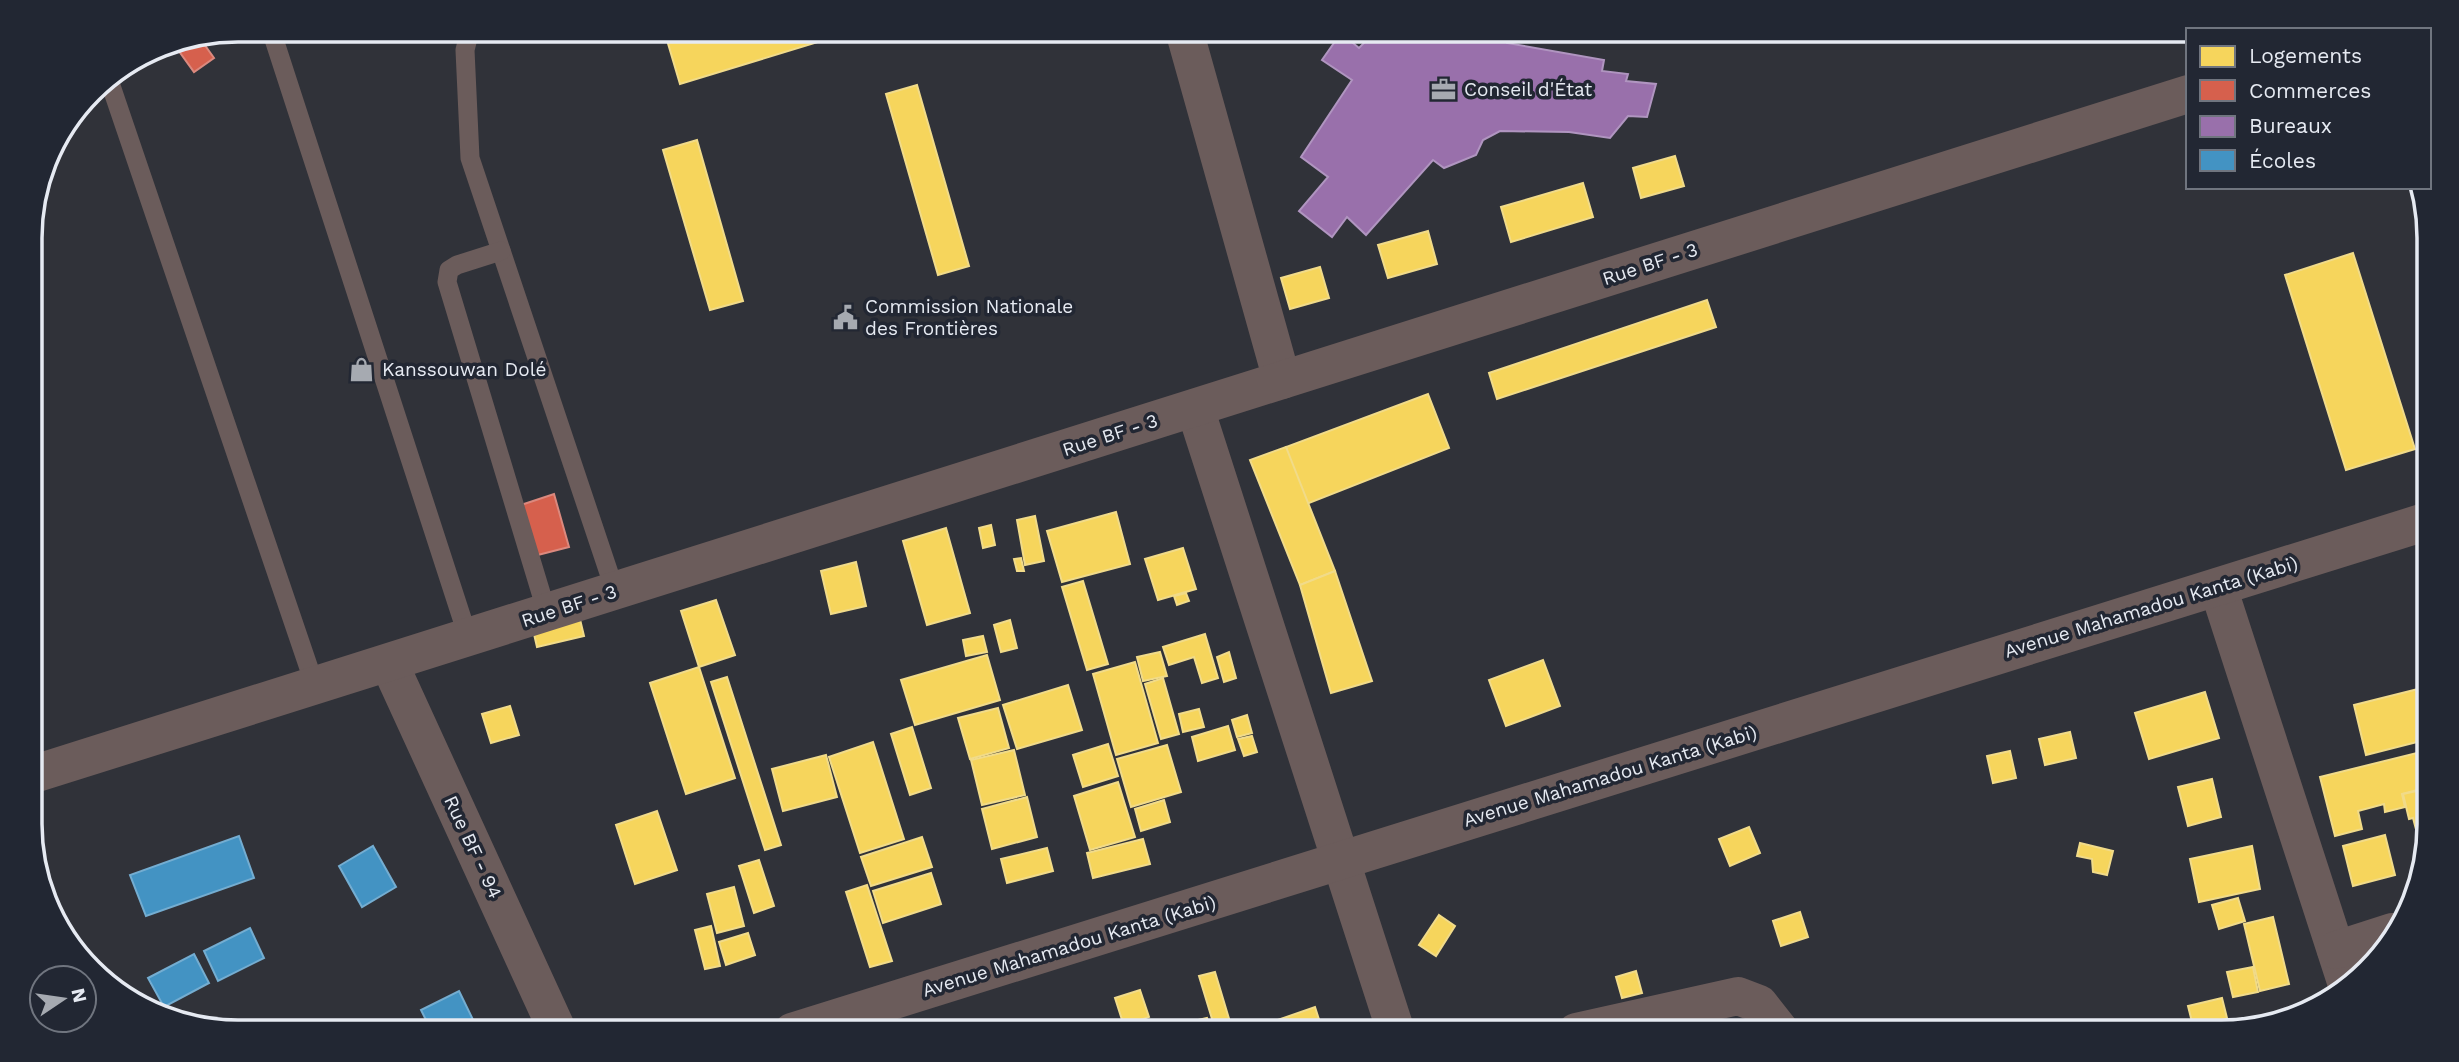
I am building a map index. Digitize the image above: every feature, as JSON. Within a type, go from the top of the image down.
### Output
[{"type":"street","points":[[1187,42],[1282,380]]},
{"type":"street","name":"Rue BF - 3","points":[[42,772],[2186,95]]},
{"type":"street","points":[[1195,408],[1392,1020]]},
{"type":"street","name":"Avenue Mahamadou Kanta (Kabi)","points":[[830,1020],[2417,524]]},
{"type":"street","points":[[2218,587],[2344,976]]},
{"type":"street","name":"Rue BF - 94","points":[[389,663],[553,1020]]},
{"type":"street","points":[[2336,950],[2382,935]]},
{"type":"street","points":[[1631,1020],[1738,996],[1759,1004],[1772,1020]]},
{"type":"lane","points":[[275,42],[468,637]]},
{"type":"lane","points":[[468,42],[471,159],[615,591]]},
{"type":"lane","points":[[112,88],[315,686]]},
{"type":"lane","points":[[501,251],[457,264],[449,270],[447,282],[547,613]]},
{"type":"building: Logements","points":[[668,42],[818,42],[680,84]]},
{"type":"building: Logements","points":[[917,85],[969,266],[938,275],[886,94]]},
{"type":"building: Logements","points":[[697,140],[743,301],[710,310],[663,150]]},
{"type":"building: Logements","points":[[1675,156],[1684,186],[1641,198],[1633,168]]},
{"type":"building: Logements","points":[[1583,183],[1593,217],[1511,242],[1501,207]]},
{"type":"building: Logements","points":[[1428,231],[1437,264],[1388,278],[1378,245]]},
{"type":"building: Logements","points":[[2353,253],[2415,449],[2346,470],[2285,275]]},
{"type":"building: Logements","points":[[1320,267],[1329,298],[1290,309],[1281,278]]},
{"type":"building: Logements","points":[[1707,300],[1716,327],[1497,399],[1489,373]]},
{"type":"building: Logements","points":[[1428,394],[1449,448],[1304,505],[1286,447]]},
{"type":"building: Logements","points":[[1286,447],[1335,571],[1300,585],[1250,460]]},
{"type":"building: Logements","points":[[1116,512],[1130,564],[1062,582],[1047,531]]},
{"type":"building: Logements","points":[[1035,516],[1044,561],[1025,565],[1017,520]]},
{"type":"building: Logements","points":[[991,525],[995,545],[983,548],[979,528]]},
{"type":"building: Logements","points":[[946,528],[970,613],[927,625],[903,541]]},
{"type":"building: Logements","points":[[1183,548],[1196,589],[1158,600],[1145,559]]},
{"type":"building: Logements","points":[[1021,558],[1024,571],[1017,571],[1014,559]]},
{"type":"building: Logements","points":[[856,562],[866,606],[831,614],[821,571]]},
{"type":"building: Logements","points":[[1335,571],[1372,681],[1331,693],[1300,585]]},
{"type":"building: Logements","points":[[1083,581],[1108,664],[1087,670],[1062,587]]},
{"type":"building: Logements","points":[[1186,593],[1189,601],[1177,605],[1174,596]]},
{"type":"building: Logements","points":[[716,600],[735,655],[699,667],[681,611]]},
{"type":"building: Logements","points":[[578,611],[584,636],[537,647],[531,621]]},
{"type":"building: Logements","points":[[1010,620],[1017,648],[1001,652],[994,625]]},
{"type":"building: Logements","points":[[1205,634],[1218,678],[1202,683],[1194,657],[1169,665],[1163,647]]},
{"type":"building: Logements","points":[[983,636],[987,652],[966,656],[963,640]]},
{"type":"building: Logements","points":[[1160,652],[1167,676],[1143,681],[1137,657]]},
{"type":"building: Logements","points":[[1229,652],[1236,678],[1224,682],[1217,657]]},
{"type":"building: Logements","points":[[987,655],[1000,700],[915,725],[901,680]]},
{"type":"building: Logements","points":[[1543,660],[1560,706],[1506,726],[1489,680]]},
{"type":"building: Logements","points":[[1135,662],[1158,743],[1116,755],[1093,674]]},
{"type":"building: Logements","points":[[699,667],[735,778],[686,794],[650,683]]},
{"type":"building: Logements","points":[[727,677],[781,845],[765,850],[711,682]]},
{"type":"building: Logements","points":[[1163,678],[1179,734],[1161,739],[1145,684]]},
{"type":"building: Logements","points":[[1068,685],[1082,730],[1017,749],[1003,705]]},
{"type":"building: Logements","points":[[2417,689],[2417,742],[2366,755],[2354,705]]},
{"type":"building: Logements","points":[[2205,692],[2219,738],[2149,759],[2135,713]]},
{"type":"building: Logements","points":[[510,706],[519,735],[491,743],[482,714]]},
{"type":"building: Logements","points":[[998,708],[1009,748],[970,759],[958,718]]},
{"type":"building: Logements","points":[[1199,709],[1204,727],[1183,732],[1179,714]]},
{"type":"building: Logements","points":[[1247,715],[1252,733],[1237,737],[1232,720]]},
{"type":"building: Logements","points":[[1228,726],[1235,750],[1198,761],[1192,737]]},
{"type":"building: Logements","points":[[912,727],[931,788],[910,795],[891,734]]},
{"type":"building: Logements","points":[[2070,732],[2076,758],[2045,765],[2039,739]]},
{"type":"building: Logements","points":[[1252,736],[1257,752],[1244,756],[1238,739]]},
{"type":"building: Logements","points":[[873,742],[904,839],[860,853],[829,757]]},
{"type":"building: Logements","points":[[1108,744],[1118,776],[1083,787],[1073,755]]},
{"type":"building: Logements","points":[[1167,745],[1181,792],[1131,807],[1117,759]]},
{"type":"building: Logements","points":[[1014,750],[1025,795],[982,805],[971,760]]},
{"type":"building: Logements","points":[[2010,751],[2016,778],[1993,783],[1987,756]]},
{"type":"building: Logements","points":[[2417,753],[2417,790],[2402,794],[2405,807],[2385,812],[2384,804],[2358,811],[2362,829],[2335,836],[2320,777]]},
{"type":"building: Logements","points":[[826,755],[837,797],[783,811],[772,769]]},
{"type":"building: Logements","points":[[2212,779],[2221,817],[2188,826],[2178,787]]},
{"type":"building: Logements","points":[[1118,782],[1135,837],[1090,850],[1074,796]]},
{"type":"building: Logements","points":[[2417,791],[2416,831],[2413,818],[2409,819],[2403,794]]},
{"type":"building: Logements","points":[[1027,797],[1037,837],[992,849],[982,809]]},
{"type":"building: Logements","points":[[1164,800],[1170,822],[1141,831],[1135,809]]},
{"type":"building: Logements","points":[[657,811],[677,870],[635,884],[616,825]]},
{"type":"building: Logements","points":[[1749,827],[1760,853],[1730,866],[1719,839]]},
{"type":"building: Logements","points":[[2385,835],[2395,875],[2353,886],[2343,846]]},
{"type":"building: Logements","points":[[922,837],[932,867],[871,886],[861,857]]},
{"type":"building: Logements","points":[[1143,839],[1150,864],[1093,878],[1087,853]]},
{"type":"building: Logements","points":[[2080,843],[2113,851],[2107,875],[2093,872],[2092,859],[2077,856]]},
{"type":"building: Logements","points":[[2252,846],[2260,889],[2199,902],[2190,859]]},
{"type":"building: Logements","points":[[1047,848],[1053,871],[1007,883],[1001,859]]},
{"type":"building: Logements","points":[[759,860],[774,906],[754,913],[739,866]]},
{"type":"building: Logements","points":[[931,873],[941,904],[883,923],[873,891]]},
{"type":"building: Logements","points":[[867,885],[892,961],[870,967],[846,892]]},
{"type":"building: Logements","points":[[734,887],[744,926],[717,933],[707,894]]},
{"type":"building: Logements","points":[[2238,898],[2245,921],[2219,929],[2212,905]]},
{"type":"building: Logements","points":[[1800,912],[1808,937],[1781,946],[1773,921]]},
{"type":"building: Logements","points":[[1439,915],[1455,926],[1436,956],[1419,945]]},
{"type":"building: Logements","points":[[2273,917],[2289,984],[2260,991],[2244,924]]},
{"type":"building: Logements","points":[[711,926],[720,966],[705,969],[695,930]]},
{"type":"building: Logements","points":[[748,933],[755,955],[726,965],[719,942]]},
{"type":"building: Logements","points":[[2253,967],[2258,992],[2233,997],[2227,972]]},
{"type":"building: Logements","points":[[1636,971],[1642,993],[1622,998],[1616,977]]},
{"type":"building: Logements","points":[[1215,972],[1229,1020],[1212,1020],[1199,976]]},
{"type":"building: Logements","points":[[1140,990],[1149,1017],[1122,1020],[1115,998]]},
{"type":"building: Logements","points":[[2222,998],[2228,1020],[2192,1020],[2188,1006]]},
{"type":"building: Logements","points":[[1315,1007],[1319,1020],[1278,1020]]},
{"type":"building: Commerces","points":[[205,45],[214,58],[194,72],[179,51]]},
{"type":"building: Commerces","points":[[554,494],[569,547],[530,557],[518,506]]},
{"type":"building: Bureaux","points":[[1335,42],[1352,42],[1359,48],[1365,42],[1507,42],[1604,60],[1602,71],[1628,74],[1626,81],[1656,84],[1647,117],[1628,116],[1610,138],[1569,132],[1500,131],[1483,140],[1476,155],[1444,168],[1433,160],[1366,235],[1347,217],[1332,237],[1299,211],[1328,177],[1301,157],[1352,80],[1322,60]]},
{"type":"building: Écoles","points":[[239,836],[254,878],[146,916],[130,875]]},
{"type":"building: Écoles","points":[[373,846],[396,887],[362,907],[339,866]]},
{"type":"building: Écoles","points":[[250,928],[264,958],[218,981],[204,951]]},
{"type":"building: Écoles","points":[[194,954],[209,983],[166,1006],[148,978]]},
{"type":"building: Écoles","points":[[459,991],[473,1020],[426,1020],[421,1010]]},
{"type":"place","name":"Conseil d'État","points":[[1444,89]]},
{"type":"place","name":"Commission Nationale des Frontières","points":[[845,317]]},
{"type":"place","name":"Kanssouwan Dolé","points":[[362,369]]}]
